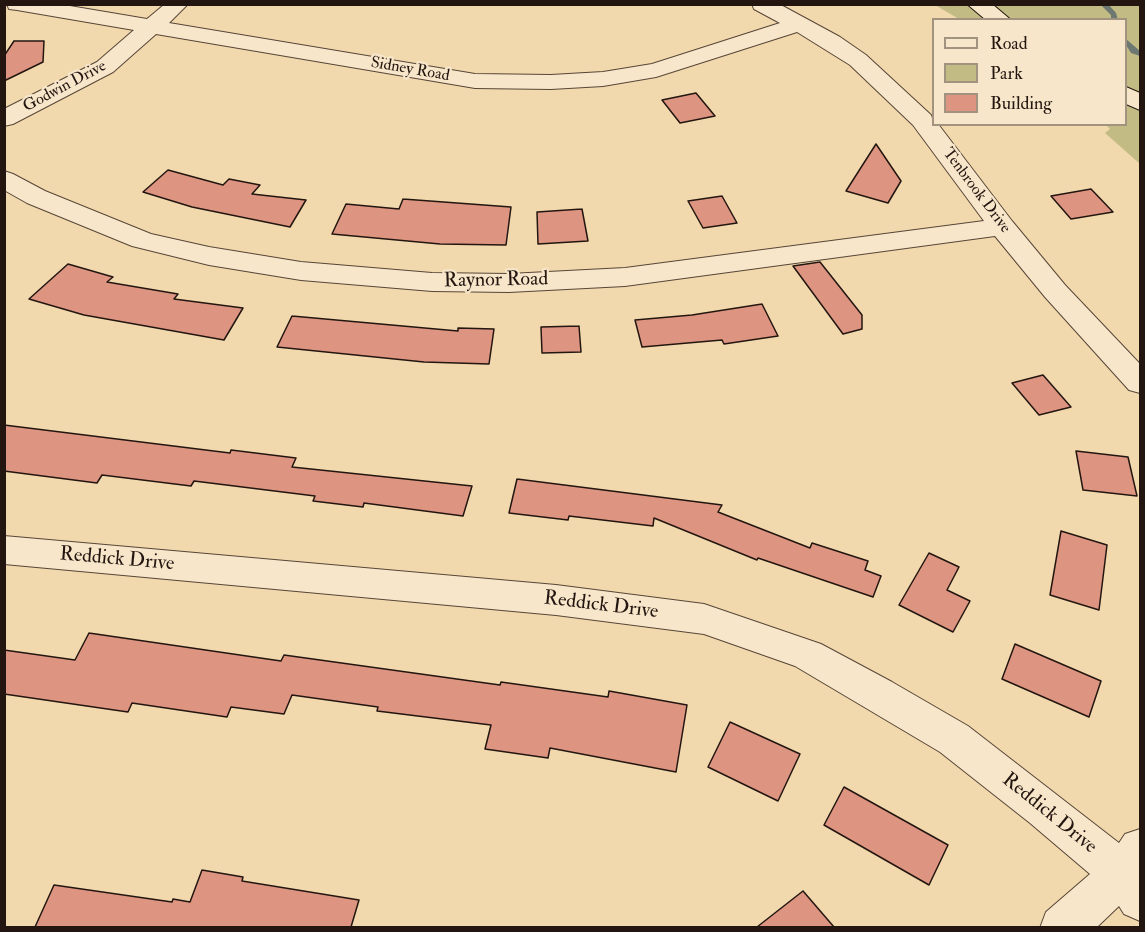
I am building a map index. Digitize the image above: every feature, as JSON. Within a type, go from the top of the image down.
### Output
[{"type":"street","name":"Sidney Road","points":[[17,4],[475,81],[551,82],[603,79],[656,70],[798,24]]},
{"type":"street","name":"Godwin Drive","points":[[4,119],[105,67],[178,4]]},
{"type":"street","name":"Tenbrook Drive","points":[[762,4],[832,42],[858,60],[922,120],[1002,227],[1055,291],[1140,382]]},
{"type":"street","points":[[978,4],[998,18]]},
{"type":"street","points":[[1127,95],[1140,103]]},
{"type":"street","name":"Raynor Road","points":[[4,179],[36,197],[142,240],[209,256],[301,271],[432,282],[509,283],[625,277],[1002,227]]},
{"type":"street","name":"Reddick Drive","points":[[4,550],[555,600],[704,620],[808,655],[954,739],[1135,874]]},
{"type":"street","points":[[1062,927],[1135,874]]},
{"type":"green space","points":[[935,5],[1140,5],[1140,164],[1105,133],[1110,129],[1107,126],[1127,126],[1127,18],[957,18]]},
{"type":"building","points":[[14,41],[44,41],[43,62],[4,81],[4,56]]},
{"type":"building","points":[[696,93],[715,116],[680,123],[662,100]]},
{"type":"building","points":[[876,144],[901,181],[888,203],[846,191]]},
{"type":"building","points":[[168,170],[223,185],[229,179],[260,185],[252,194],[306,200],[290,227],[192,207],[143,192]]},
{"type":"building","points":[[1091,189],[1113,212],[1071,219],[1051,196]]},
{"type":"building","points":[[722,196],[737,223],[703,228],[688,201]]},
{"type":"building","points":[[403,199],[511,207],[506,245],[440,244],[332,234],[346,204],[399,209]]},
{"type":"building","points":[[582,209],[588,241],[538,244],[537,212]]},
{"type":"building","points":[[820,262],[862,315],[862,329],[843,334],[793,266]]},
{"type":"building","points":[[68,264],[113,277],[107,282],[178,294],[174,299],[243,308],[224,340],[84,315],[29,299]]},
{"type":"building","points":[[762,304],[778,336],[724,344],[722,340],[642,347],[635,320],[692,315]]},
{"type":"building","points":[[292,316],[458,331],[458,328],[494,329],[489,364],[424,362],[277,347]]},
{"type":"building","points":[[579,326],[581,352],[542,353],[541,327]]},
{"type":"building","points":[[1043,375],[1071,407],[1039,415],[1012,383]]},
{"type":"building","points":[[4,425],[230,453],[231,450],[296,458],[292,467],[472,486],[463,516],[364,503],[363,507],[313,501],[315,496],[194,481],[191,486],[102,475],[97,483],[4,471]]},
{"type":"building","points":[[1076,451],[1128,457],[1137,496],[1083,490]]},
{"type":"building","points":[[517,479],[722,505],[718,512],[810,548],[812,543],[868,561],[865,570],[881,576],[873,597],[758,558],[757,560],[654,518],[653,526],[569,516],[568,520],[509,513]]},
{"type":"building","points":[[1061,531],[1107,545],[1099,610],[1050,595]]},
{"type":"building","points":[[929,553],[959,567],[947,590],[970,601],[953,632],[899,605]]},
{"type":"building","points":[[89,633],[281,661],[284,655],[500,685],[501,682],[608,697],[609,691],[687,705],[676,772],[550,748],[548,758],[485,749],[491,725],[377,711],[378,707],[292,695],[284,714],[231,707],[227,717],[132,703],[128,712],[4,694],[4,650],[75,660]]},
{"type":"building","points":[[1015,644],[1101,681],[1089,717],[1002,679]]},
{"type":"building","points":[[730,722],[800,754],[778,801],[708,767]]},
{"type":"building","points":[[844,787],[948,845],[929,885],[824,825]]},
{"type":"building","points":[[202,870],[243,877],[242,881],[359,900],[351,927],[35,927],[54,885],[172,902],[173,899],[190,902]]},
{"type":"building","points":[[803,891],[834,927],[757,927]]},
{"type":"waterway","points":[[1103,4],[1114,14],[1115,18]]},
{"type":"waterway","points":[[1127,42],[1140,54]]}]
